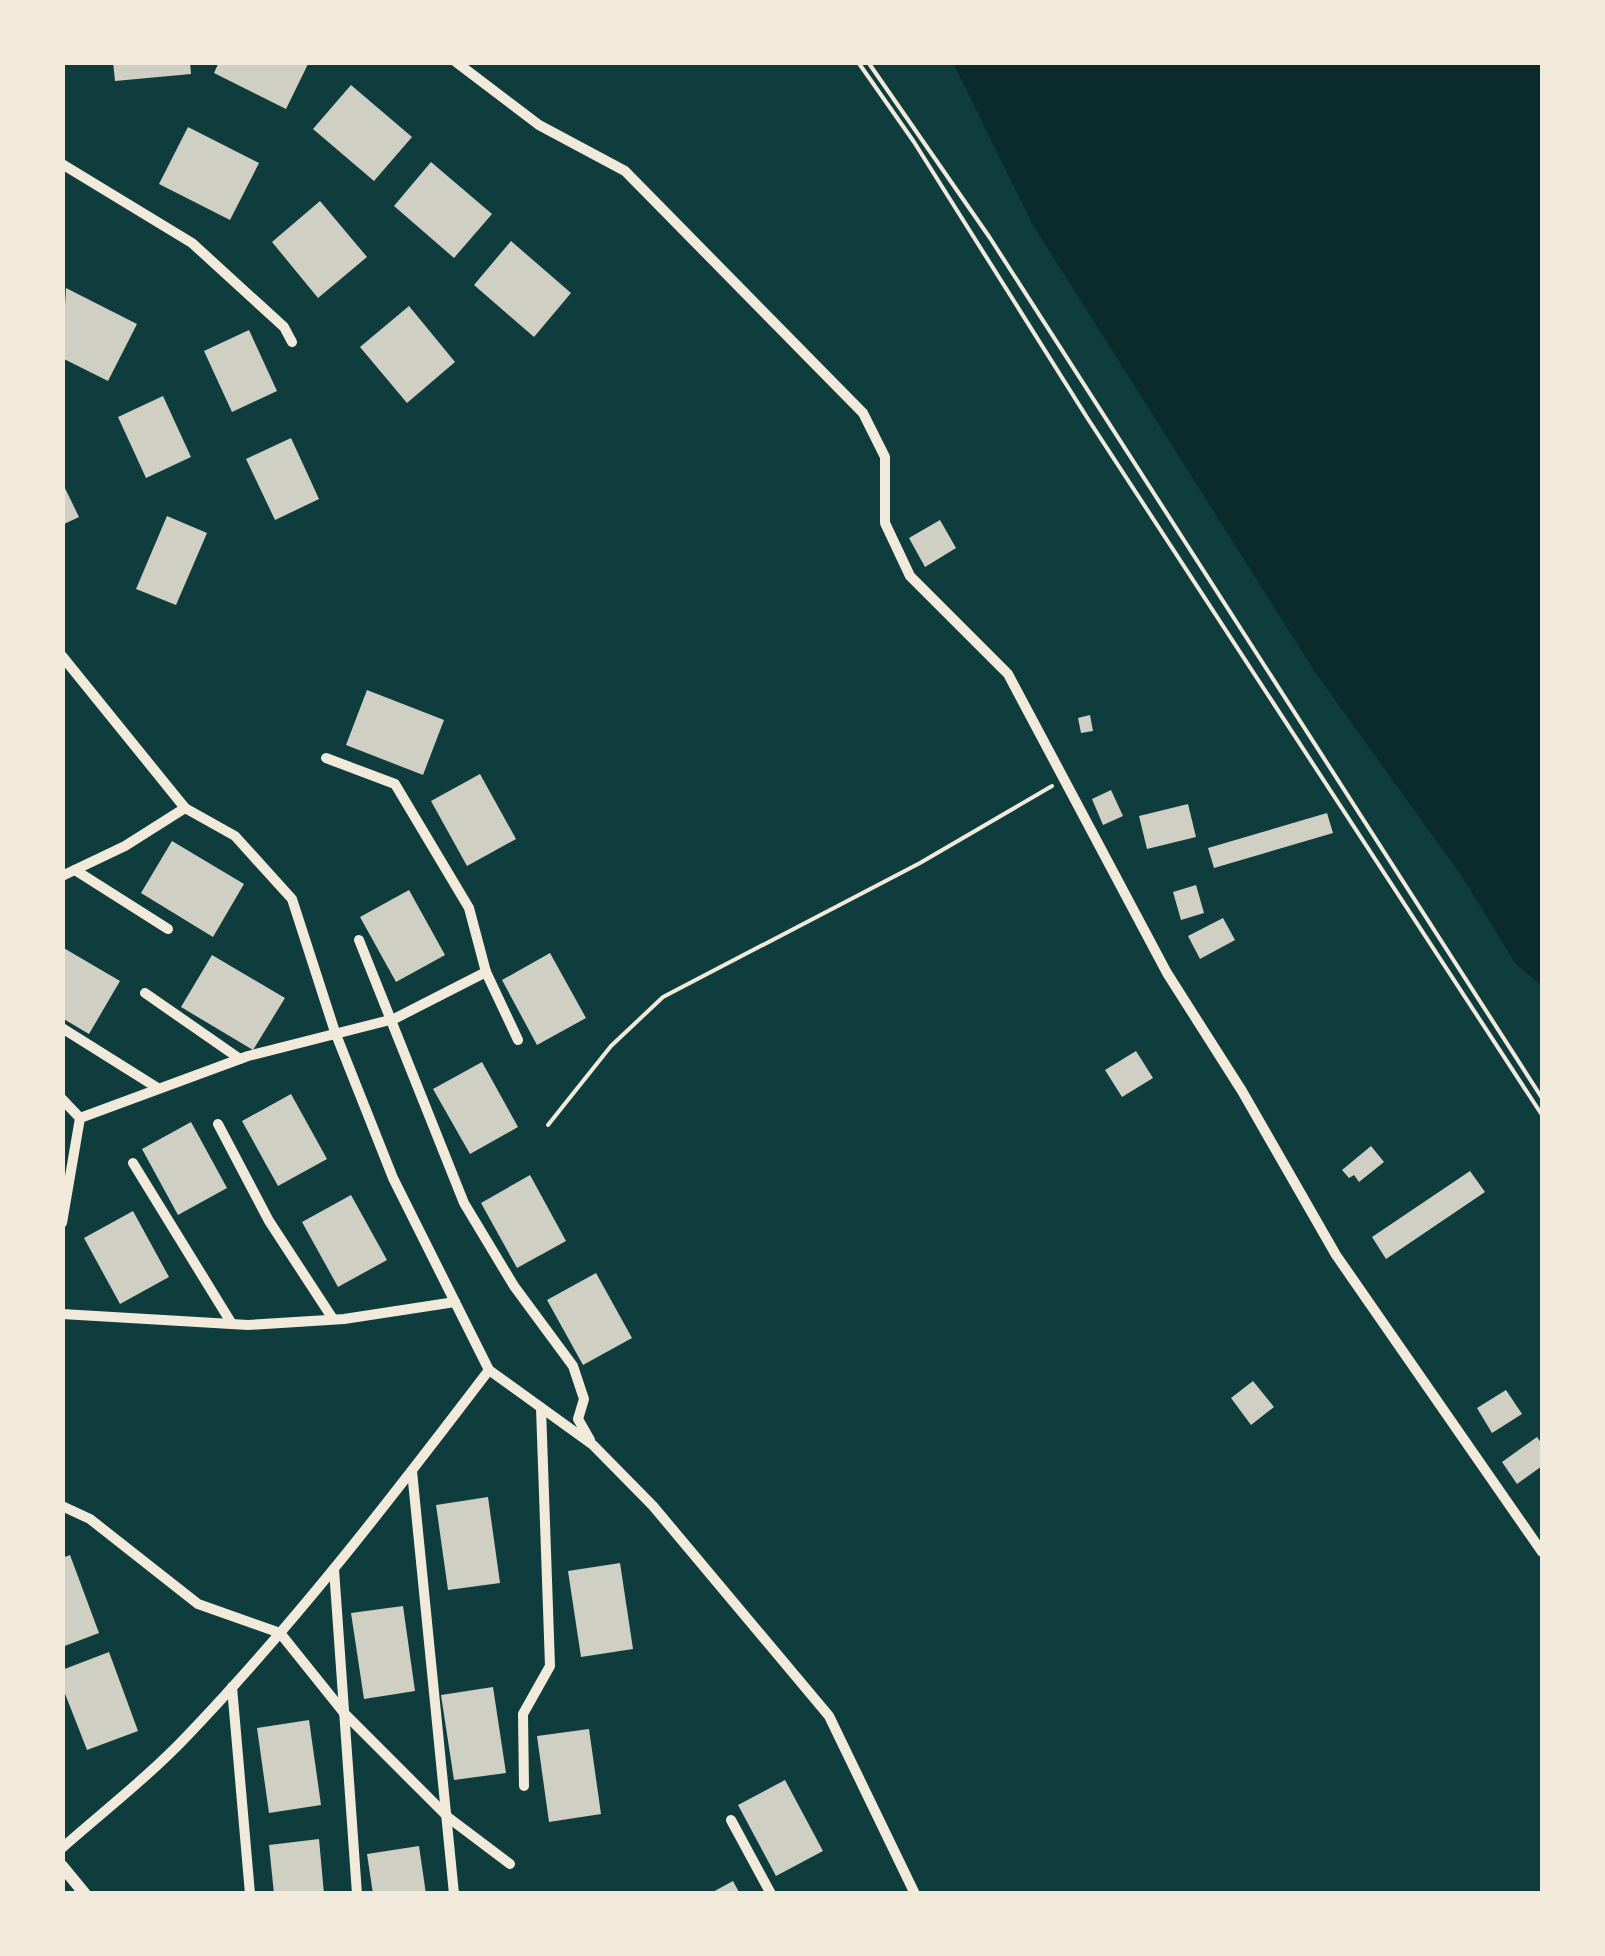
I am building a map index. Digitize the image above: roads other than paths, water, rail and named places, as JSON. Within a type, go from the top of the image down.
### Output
[{"type":"street","points":[[456,62],[539,125],[625,171],[863,413],[881,444],[886,475],[882,512],[897,553],[923,591],[992,654],[1008,674],[1167,973],[1336,1255],[1542,1552]]},
{"type":"street","points":[[62,164],[192,244],[284,327],[292,342]]},
{"type":"street","points":[[62,656],[185,808],[236,836],[292,899],[336,1032],[393,1178],[488,1370],[593,1445],[653,1506],[829,1716],[915,1894]]},
{"type":"street","points":[[326,758],[395,784],[469,908],[486,972],[518,1040]]},
{"type":"street","points":[[62,876],[185,808]]},
{"type":"street","points":[[75,870],[168,930]]},
{"type":"street","points":[[359,940],[394,1019],[464,1203],[514,1286],[573,1366],[584,1400],[578,1420],[593,1445]]},
{"type":"street","points":[[80,1118],[240,1059],[394,1019],[486,972]]},
{"type":"street","points":[[146,993],[240,1059]]},
{"type":"street","points":[[62,1028],[156,1088]]},
{"type":"street","points":[[62,1099],[80,1118]]},
{"type":"street","points":[[62,1224],[80,1118]]},
{"type":"street","points":[[218,1124],[269,1221],[333,1320]]},
{"type":"street","points":[[132,1163],[232,1324]]},
{"type":"street","points":[[62,1314],[232,1324],[333,1320],[455,1302]]},
{"type":"street","points":[[62,1848],[184,1739],[280,1633],[334,1570],[488,1370]]},
{"type":"street","points":[[524,1786],[524,1714],[550,1666],[541,1408]]},
{"type":"street","points":[[412,1470],[454,1894]]},
{"type":"street","points":[[62,1506],[90,1520],[198,1604],[280,1633],[345,1714],[449,1818],[510,1864]]},
{"type":"street","points":[[334,1570],[357,1894]]},
{"type":"street","points":[[232,1686],[250,1894]]},
{"type":"street","points":[[731,1820],[771,1894]]},
{"type":"street","points":[[62,1866],[85,1894]]},
{"type":"water","points":[[953,63],[1542,63],[1542,986],[1515,963],[1463,878],[1315,672],[1033,225]]}]
